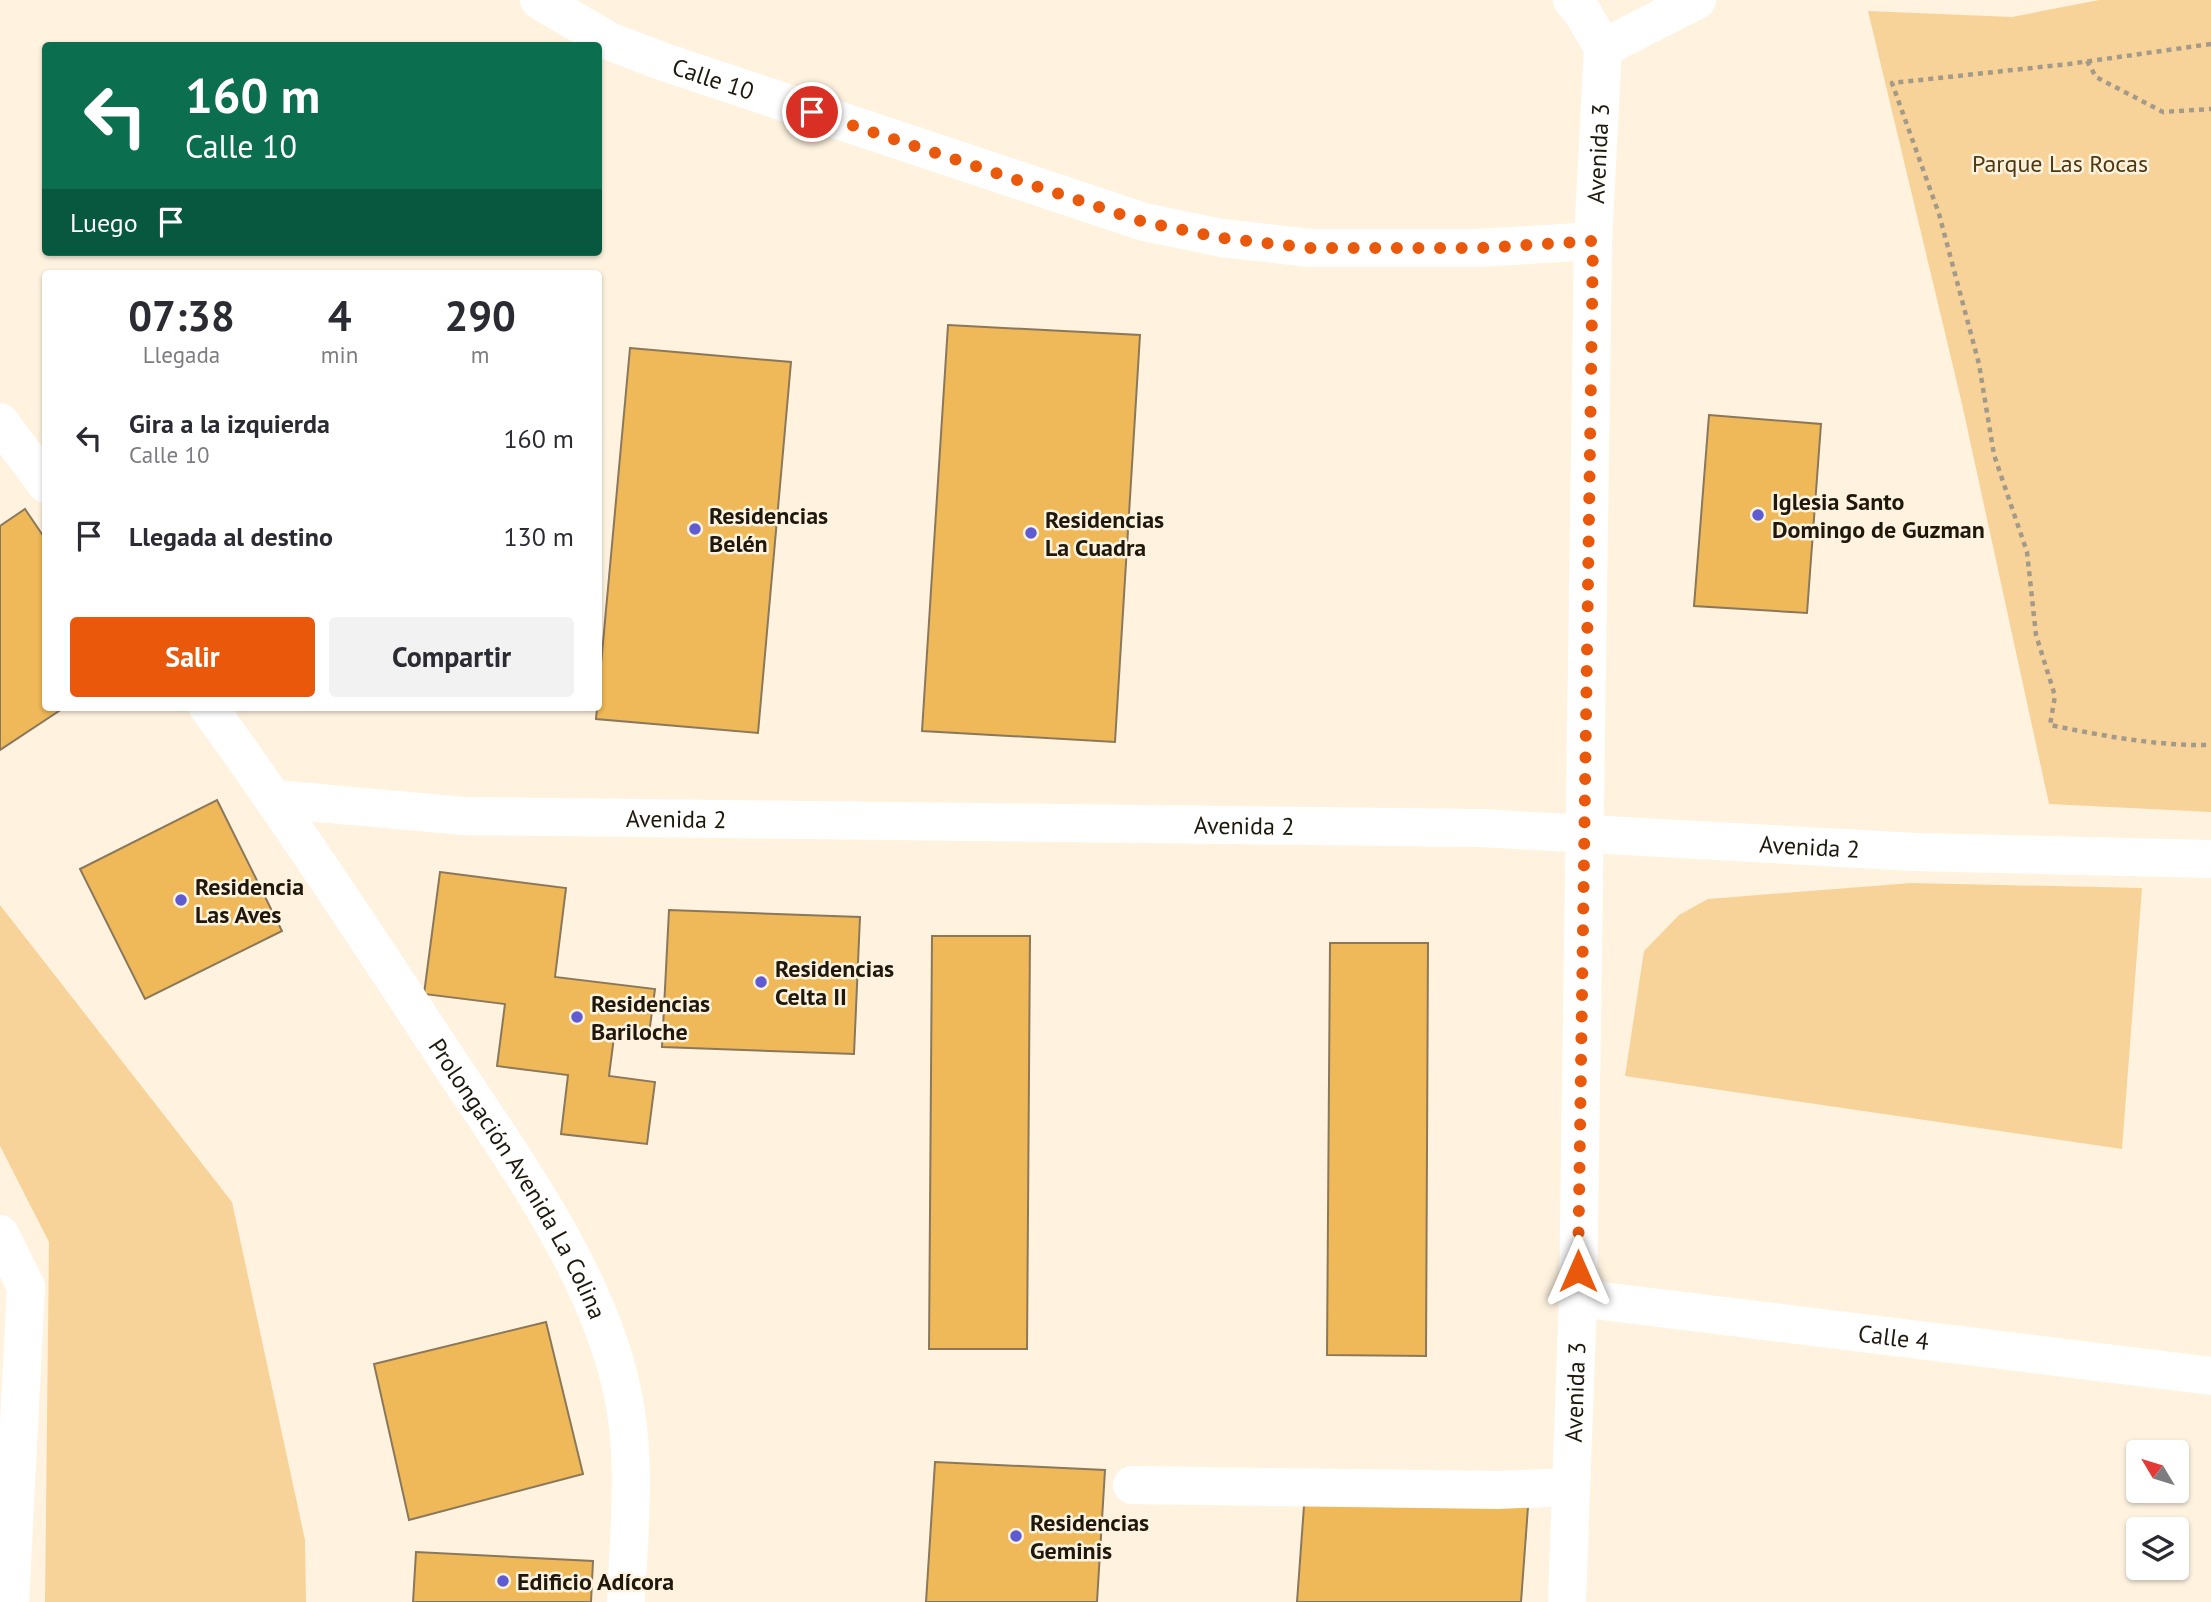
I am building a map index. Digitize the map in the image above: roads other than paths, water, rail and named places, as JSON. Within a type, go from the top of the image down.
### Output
[{"type":"street","name":"Calle 10","points":[[539,0],[609,41],[664,62],[1144,222],[1222,238],[1310,248],[1479,248],[1593,241]]},
{"type":"street","points":[[1572,0],[1583,13],[1603,48],[1697,0]]},
{"type":"street","name":"Avenida 3","points":[[1567,1602],[1578,1298],[1579,1023],[1593,241],[1603,48]]},
{"type":"street","points":[[0,422],[42,479]]},
{"type":"street","name":"Prolongación Avenida La Colina","points":[[211,711],[275,799],[513,1159],[575,1266],[604,1326],[621,1382],[632,1466],[626,1602]]},
{"type":"street","name":"Avenida 2","points":[[275,799],[464,816],[848,823],[1479,828],[1915,852],[2211,859]]},
{"type":"street","points":[[0,1234],[26,1287],[10,1602]]},
{"type":"street","name":"Calle 4","points":[[1578,1298],[2211,1376]]},
{"type":"street","points":[[1132,1485],[1497,1490],[1571,1487]]},
{"type":"place","name":"Iglesia Santo Domingo de Guzman","points":[[1758,515]]},
{"type":"place","name":"Residencias Belén","points":[[695,529]]},
{"type":"place","name":"Residencias La Cuadra","points":[[1031,533]]},
{"type":"place","name":"Residencia Las Aves","points":[[181,900]]},
{"type":"place","name":"Residencias Celta II","points":[[761,982]]},
{"type":"place","name":"Residencias Bariloche","points":[[577,1017]]},
{"type":"place","name":"Residencias Geminis","points":[[1016,1536]]},
{"type":"place","name":"Edificio Adícora","points":[[503,1581]]},
{"type":"park label","name":"Parque Las Rocas","points":[[2060,163]]}]
